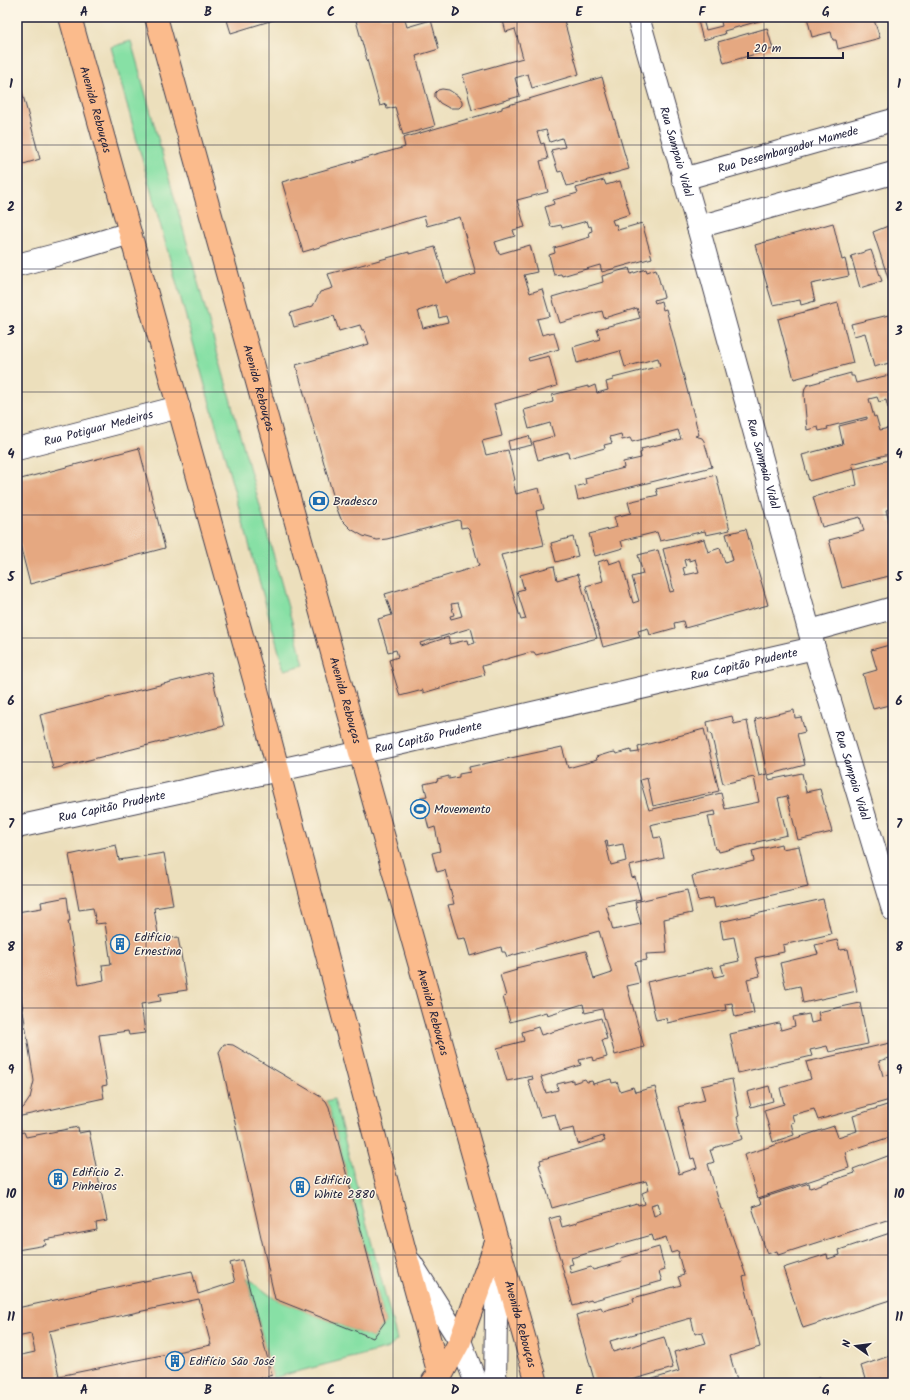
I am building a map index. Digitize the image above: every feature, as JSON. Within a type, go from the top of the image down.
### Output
[{"type":"main road","name":"Avenida Rebouças","points":[[70,17],[179,407],[278,770],[406,1255],[437,1382]]},
{"type":"main road","name":"Avenida Rebouças","points":[[156,17],[537,1383]]},
{"type":"main road","points":[[437,1382],[460,1341],[497,1240]]},
{"type":"street","name":"Rua Sampaio Vidal","points":[[638,17],[698,227],[812,639],[893,910]]},
{"type":"street","name":"Rua Desembargador Mamede","points":[[684,179],[893,120]]},
{"type":"street","points":[[698,227],[893,173]]},
{"type":"street","points":[[17,265],[71,251],[130,233]]},
{"type":"street","name":"Rua Potiguar Medeiros","points":[[17,449],[179,407]]},
{"type":"street","name":"Rua Capitão Prudente","points":[[17,828],[360,752],[812,639],[893,608]]},
{"type":"street","points":[[496,1383],[497,1240]]},
{"type":"street","points":[[406,1255],[460,1341],[476,1383]]},
{"type":"green space","points":[[131,41],[304,665],[284,670],[111,47]]},
{"type":"green space","points":[[334,1099],[397,1340],[389,1348],[273,1378],[247,1278],[275,1299],[373,1338],[385,1322],[329,1107],[326,1101]]},
{"type":"building","points":[[226,17],[283,17],[231,33]]},
{"type":"building","points":[[355,17],[404,17],[407,27],[431,20],[439,49],[416,56],[435,126],[403,135],[395,107],[387,109],[386,104],[380,106]]},
{"type":"building","points":[[502,17],[563,17],[579,74],[532,88],[528,74],[515,78],[520,96],[472,110],[463,75],[523,58],[515,29],[506,32]]},
{"type":"building","points":[[697,17],[702,17],[706,30],[722,26],[720,17],[773,17],[724,31],[725,34],[703,40]]},
{"type":"building","points":[[807,17],[873,17],[880,38],[838,49],[836,40],[833,40],[831,32],[812,37]]},
{"type":"building","points":[[767,28],[773,49],[724,63],[718,42]]},
{"type":"building","points":[[17,73],[40,159],[17,166]]},
{"type":"building","points":[[602,77],[629,169],[567,186],[562,171],[558,172],[551,150],[565,147],[562,138],[550,142],[546,130],[537,132],[541,144],[544,143],[548,159],[540,161],[548,192],[517,200],[525,227],[513,230],[515,236],[495,242],[499,254],[530,245],[537,272],[524,275],[530,293],[542,289],[550,316],[537,319],[542,335],[554,332],[559,349],[528,358],[529,361],[549,356],[557,386],[494,404],[502,436],[482,441],[486,455],[508,450],[515,480],[513,480],[516,494],[539,488],[544,509],[536,511],[544,545],[501,555],[521,620],[526,619],[517,591],[524,589],[520,575],[554,566],[557,580],[578,574],[597,638],[536,655],[534,652],[531,652],[482,666],[485,675],[423,693],[423,690],[400,696],[389,660],[398,657],[396,650],[388,652],[378,619],[392,615],[385,594],[479,566],[469,529],[467,527],[461,528],[460,521],[458,520],[387,539],[377,540],[363,536],[351,529],[341,519],[296,365],[369,344],[364,330],[362,330],[360,325],[339,331],[334,316],[294,327],[290,313],[313,306],[320,292],[333,288],[328,274],[409,252],[409,254],[435,247],[446,283],[476,274],[460,217],[427,226],[424,216],[303,252],[282,182],[405,147],[403,138],[502,109],[502,107]],"holes":[[[436,305],[439,318],[446,316],[448,322],[423,328],[418,311]],[[458,603],[462,616],[451,619],[450,616],[454,615],[451,604]],[[471,628],[475,643],[468,645],[467,640],[450,644],[448,637],[421,646],[420,643]]]},
{"type":"building","points":[[442,89],[449,90],[458,96],[462,102],[462,105],[459,108],[449,108],[440,103],[435,97],[435,93]]},
{"type":"building","points":[[604,180],[606,185],[620,181],[630,214],[612,220],[614,225],[616,224],[618,230],[642,223],[652,258],[602,272],[600,265],[562,276],[561,274],[554,275],[549,255],[555,253],[554,248],[590,237],[589,232],[592,231],[591,226],[589,227],[587,221],[562,228],[561,225],[551,227],[545,207],[554,204],[553,200],[578,193],[576,188]]},
{"type":"building","points":[[833,223],[842,260],[845,259],[849,276],[811,284],[815,301],[801,305],[800,300],[773,305],[755,245]]},
{"type":"building","points":[[893,224],[893,293],[873,232]]},
{"type":"building","points":[[871,250],[882,281],[860,288],[851,256]]},
{"type":"building","points":[[629,268],[631,274],[646,269],[647,272],[656,269],[664,297],[654,300],[655,303],[661,301],[663,310],[666,309],[699,435],[695,436],[702,438],[704,441],[712,467],[578,500],[575,487],[586,484],[585,478],[624,468],[623,462],[641,458],[641,449],[681,439],[678,430],[632,442],[630,438],[622,440],[621,434],[610,437],[612,443],[604,445],[605,448],[569,458],[568,452],[538,460],[533,442],[554,436],[550,423],[529,429],[524,410],[553,402],[552,395],[588,386],[588,388],[595,385],[597,393],[608,390],[606,382],[613,380],[613,378],[660,366],[658,358],[625,367],[620,351],[577,363],[573,347],[600,339],[597,329],[640,318],[637,308],[604,318],[602,311],[560,323],[552,297],[603,282],[602,276]]},
{"type":"building","points":[[838,303],[853,363],[794,379],[778,319]]},
{"type":"building","points":[[893,314],[893,362],[874,367],[865,333],[854,336],[851,324]]},
{"type":"building","points":[[851,373],[851,376],[854,376],[856,383],[893,374],[893,407],[888,408],[886,400],[879,402],[877,397],[869,399],[874,417],[876,416],[880,430],[893,427],[893,453],[852,464],[854,469],[809,481],[802,455],[843,444],[839,426],[867,419],[867,417],[827,427],[828,429],[819,431],[818,427],[807,430],[804,394],[805,388],[807,385]]},
{"type":"building","points":[[529,436],[532,445],[510,450],[508,441]]},
{"type":"building","points":[[139,448],[165,548],[30,584],[17,533],[17,480]]},
{"type":"building","points":[[893,459],[893,508],[886,510],[889,522],[893,522],[893,575],[842,588],[829,540],[864,531],[860,517],[822,527],[813,497],[857,485],[854,469]]},
{"type":"building","points":[[716,475],[730,530],[706,535],[705,531],[660,541],[657,532],[621,541],[623,548],[595,556],[589,534],[617,527],[614,517],[631,513],[628,502],[658,495],[656,489]]},
{"type":"building","points":[[746,529],[768,605],[685,628],[683,621],[674,623],[675,628],[650,635],[648,628],[638,631],[640,637],[603,647],[586,586],[603,581],[598,562],[607,559],[609,564],[621,560],[633,603],[639,601],[632,577],[643,574],[638,555],[658,550],[670,592],[674,591],[663,549],[704,539],[708,552],[720,548],[725,563],[733,560],[726,534]],"holes":[[[689,558],[689,561],[695,559],[699,572],[685,575],[683,568],[686,567],[684,560]]]},
{"type":"building","points":[[573,537],[578,556],[556,562],[551,543]]},
{"type":"building","points":[[893,644],[893,704],[873,709],[863,674],[877,670],[871,650]]},
{"type":"building","points":[[211,672],[224,726],[53,769],[40,715]]},
{"type":"building","points":[[794,710],[795,718],[801,717],[805,732],[797,734],[805,765],[768,775],[769,780],[802,773],[806,792],[820,789],[832,832],[798,840],[787,796],[778,798],[787,835],[719,852],[718,849],[715,849],[708,816],[716,815],[715,811],[651,825],[654,838],[660,837],[664,858],[629,866],[632,878],[635,877],[641,899],[606,906],[613,930],[641,924],[635,902],[687,890],[692,913],[664,919],[667,953],[646,954],[647,960],[635,962],[640,983],[627,986],[644,1047],[615,1055],[602,1009],[585,1013],[583,1004],[547,1015],[546,1012],[510,1022],[503,997],[506,996],[500,975],[517,970],[516,968],[586,951],[594,979],[612,973],[599,931],[507,957],[505,952],[502,952],[501,947],[470,956],[465,938],[458,939],[448,905],[454,904],[445,870],[437,872],[432,853],[440,851],[435,827],[429,829],[421,797],[427,796],[424,784],[438,781],[437,779],[449,776],[449,779],[459,777],[459,774],[470,772],[469,767],[562,747],[568,768],[597,760],[596,757],[609,753],[615,752],[616,754],[631,750],[631,753],[639,752],[638,747],[704,729],[719,791],[653,806],[647,778],[640,780],[649,810],[721,793],[725,809],[759,802],[754,777],[723,784],[707,722],[732,716],[734,724],[747,721],[759,776],[767,774],[755,719]],"holes":[[[607,840],[608,847],[623,844],[626,861],[611,865],[605,841]]]},
{"type":"building","points":[[781,844],[782,849],[799,846],[808,887],[715,908],[713,898],[698,901],[692,876],[754,861],[752,851]]},
{"type":"building","points":[[116,845],[119,860],[164,853],[173,905],[154,908],[159,940],[178,937],[187,990],[159,994],[161,1001],[141,1004],[145,1033],[129,1035],[128,1031],[99,1035],[107,1085],[102,1086],[104,1098],[17,1117],[17,1113],[24,1107],[30,1098],[34,1081],[17,972],[17,912],[42,908],[41,902],[67,897],[70,921],[68,921],[79,985],[104,980],[102,965],[111,964],[105,923],[96,924],[93,908],[79,910],[69,855]]},
{"type":"building","points":[[823,899],[831,934],[783,945],[784,952],[755,958],[760,976],[747,979],[754,1013],[735,1017],[732,1003],[725,1004],[726,1010],[667,1023],[666,1018],[656,1020],[647,982],[712,967],[715,977],[724,975],[721,965],[739,961],[734,937],[723,939],[720,922]]},
{"type":"building","points":[[837,940],[840,950],[848,949],[857,991],[803,1003],[800,986],[786,989],[780,963],[818,954],[815,945]]},
{"type":"building","points":[[860,1003],[868,1044],[829,1052],[827,1046],[810,1050],[812,1056],[738,1073],[730,1034],[779,1023],[781,1030],[795,1026],[793,1017],[809,1014],[811,1023],[820,1021],[818,1012]]},
{"type":"building","points":[[601,1018],[607,1039],[602,1040],[607,1057],[593,1061],[592,1057],[579,1060],[581,1065],[541,1077],[546,1093],[558,1090],[557,1084],[573,1080],[573,1083],[585,1079],[587,1082],[592,1081],[593,1084],[611,1079],[612,1083],[617,1082],[620,1091],[633,1087],[635,1092],[655,1087],[679,1174],[697,1168],[694,1158],[691,1159],[678,1107],[705,1100],[701,1086],[732,1079],[739,1116],[737,1117],[743,1139],[710,1150],[714,1162],[708,1164],[721,1209],[723,1209],[746,1276],[743,1277],[760,1347],[730,1356],[738,1383],[640,1383],[679,1371],[674,1352],[706,1343],[702,1332],[695,1334],[691,1318],[610,1341],[613,1352],[664,1337],[673,1368],[621,1383],[595,1383],[576,1315],[601,1307],[603,1311],[634,1302],[633,1298],[681,1285],[678,1277],[684,1275],[678,1251],[671,1253],[666,1237],[654,1241],[652,1235],[571,1258],[573,1264],[569,1265],[571,1273],[591,1267],[593,1270],[622,1262],[621,1258],[659,1247],[665,1270],[659,1272],[662,1281],[573,1306],[549,1219],[559,1216],[562,1227],[577,1223],[577,1221],[637,1204],[638,1206],[645,1204],[642,1193],[649,1190],[646,1181],[552,1208],[539,1165],[541,1164],[540,1160],[605,1141],[603,1136],[578,1144],[574,1128],[560,1131],[555,1114],[540,1117],[528,1080],[533,1079],[532,1076],[507,1081],[497,1048],[524,1041],[522,1032],[538,1027],[541,1035]],"holes":[[[658,1203],[661,1213],[654,1216],[651,1205]]]},
{"type":"building","points":[[890,1043],[893,1057],[879,1061],[883,1076],[893,1073],[893,1091],[888,1093],[890,1100],[818,1120],[814,1109],[792,1115],[794,1122],[791,1123],[794,1135],[773,1142],[764,1110],[784,1104],[780,1088],[811,1079],[806,1062]]},
{"type":"building","name":"Edifício White 2880","points":[[224,1044],[233,1045],[326,1101],[329,1107],[385,1322],[373,1338],[275,1299],[219,1052]]},
{"type":"building","points":[[769,1086],[773,1101],[751,1107],[747,1092]]},
{"type":"building","points":[[893,1103],[893,1136],[845,1152],[849,1168],[758,1198],[744,1155],[834,1126],[838,1137],[857,1131],[853,1116]]},
{"type":"building","name":"Edifício Z. Pinheiros","points":[[78,1127],[79,1133],[89,1131],[107,1221],[96,1223],[97,1230],[45,1240],[46,1245],[17,1250],[17,1133],[24,1132],[26,1137]]},
{"type":"building","points":[[893,1154],[893,1218],[778,1255],[777,1251],[767,1254],[752,1207],[761,1204],[759,1199],[809,1183],[810,1188],[855,1173],[853,1169]]},
{"type":"building","points":[[893,1232],[893,1299],[803,1328],[783,1268],[827,1254],[828,1259],[840,1255],[839,1250]]},
{"type":"building","points":[[242,1260],[272,1375],[258,1379],[259,1383],[23,1383],[17,1356],[35,1352],[31,1334],[17,1337],[17,1308],[192,1271],[198,1294],[235,1282],[230,1263]],"holes":[[[199,1299],[211,1345],[59,1376],[49,1331]]]},
{"type":"building","points":[[892,1355],[893,1383],[853,1383],[865,1379],[861,1366]]},
{"type":"building","points":[[821,1377],[823,1383],[804,1383]]},
{"type":"place","name":"Bradesco","points":[[319,501]]},
{"type":"place","name":"Movemento","points":[[420,809]]},
{"type":"place","name":"Edifício Ernestina","points":[[120,944]]},
{"type":"place","name":"Edifício Z. Pinheiros","points":[[58,1179]]},
{"type":"place","name":"Edifício White 2880","points":[[300,1187]]},
{"type":"place","name":"Edifício São José","points":[[175,1361]]}]
